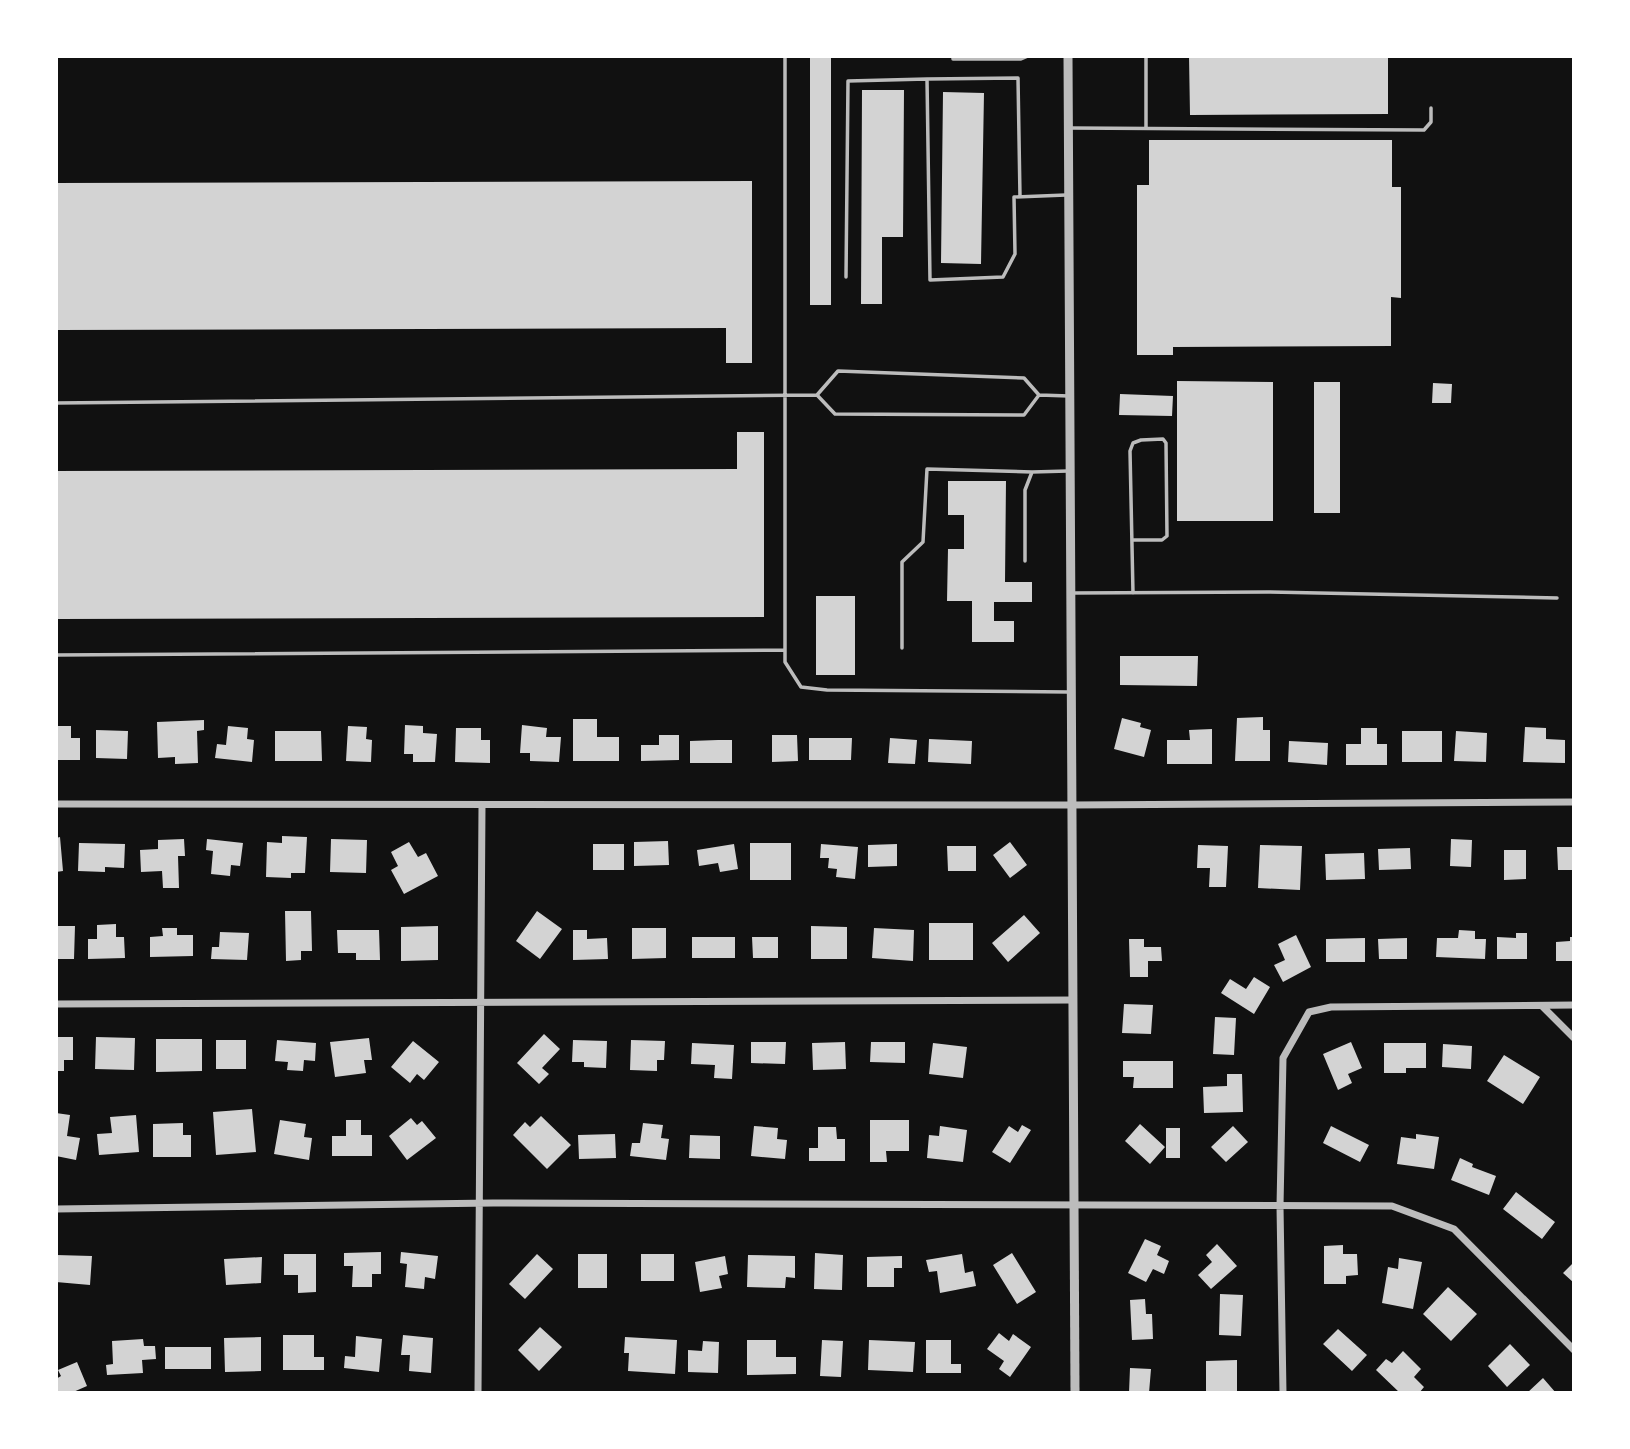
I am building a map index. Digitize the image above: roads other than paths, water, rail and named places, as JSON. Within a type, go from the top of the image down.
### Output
[{"type":"street","points":[[1068,56],[1076,1393]]},
{"type":"street","points":[[56,804],[482,806],[1574,802]]},
{"type":"street","points":[[478,1393],[482,806]]},
{"type":"street","points":[[56,1004],[1073,1000]]},
{"type":"street","points":[[1542,1005],[1574,1038]]},
{"type":"street","points":[[1283,1393],[1280,1206],[1283,1058],[1309,1012],[1331,1007],[1574,1005]]},
{"type":"street","points":[[56,1209],[481,1203],[1392,1206],[1454,1229],[1574,1350]]},
{"type":"lane","points":[[785,56],[785,662],[801,687],[827,690],[1071,692]]},
{"type":"lane","points":[[953,56],[953,59],[1021,59],[1027,56]]},
{"type":"lane","points":[[1146,56],[1146,128]]},
{"type":"lane","points":[[846,277],[848,80],[1018,78],[1020,197]]},
{"type":"lane","points":[[927,79],[930,280],[1003,276],[1015,254],[1014,197],[1069,195]]},
{"type":"lane","points":[[1068,128],[1423,130],[1431,122],[1430,108]]},
{"type":"lane","points":[[56,402],[817,395],[838,371],[1024,378],[1038,395],[1070,396]]},
{"type":"lane","points":[[817,395],[835,414],[1011,415],[1024,415],[1038,395]]},
{"type":"lane","points":[[1132,540],[1163,540],[1167,536],[1166,443],[1163,439],[1133,443],[1130,452],[1133,593]]},
{"type":"lane","points":[[902,648],[902,562],[923,542],[927,470],[1070,471]]},
{"type":"lane","points":[[1025,561],[1025,490],[1032,472]]},
{"type":"lane","points":[[1071,593],[1268,592],[1557,598]]},
{"type":"lane","points":[[56,655],[785,650]]}]
